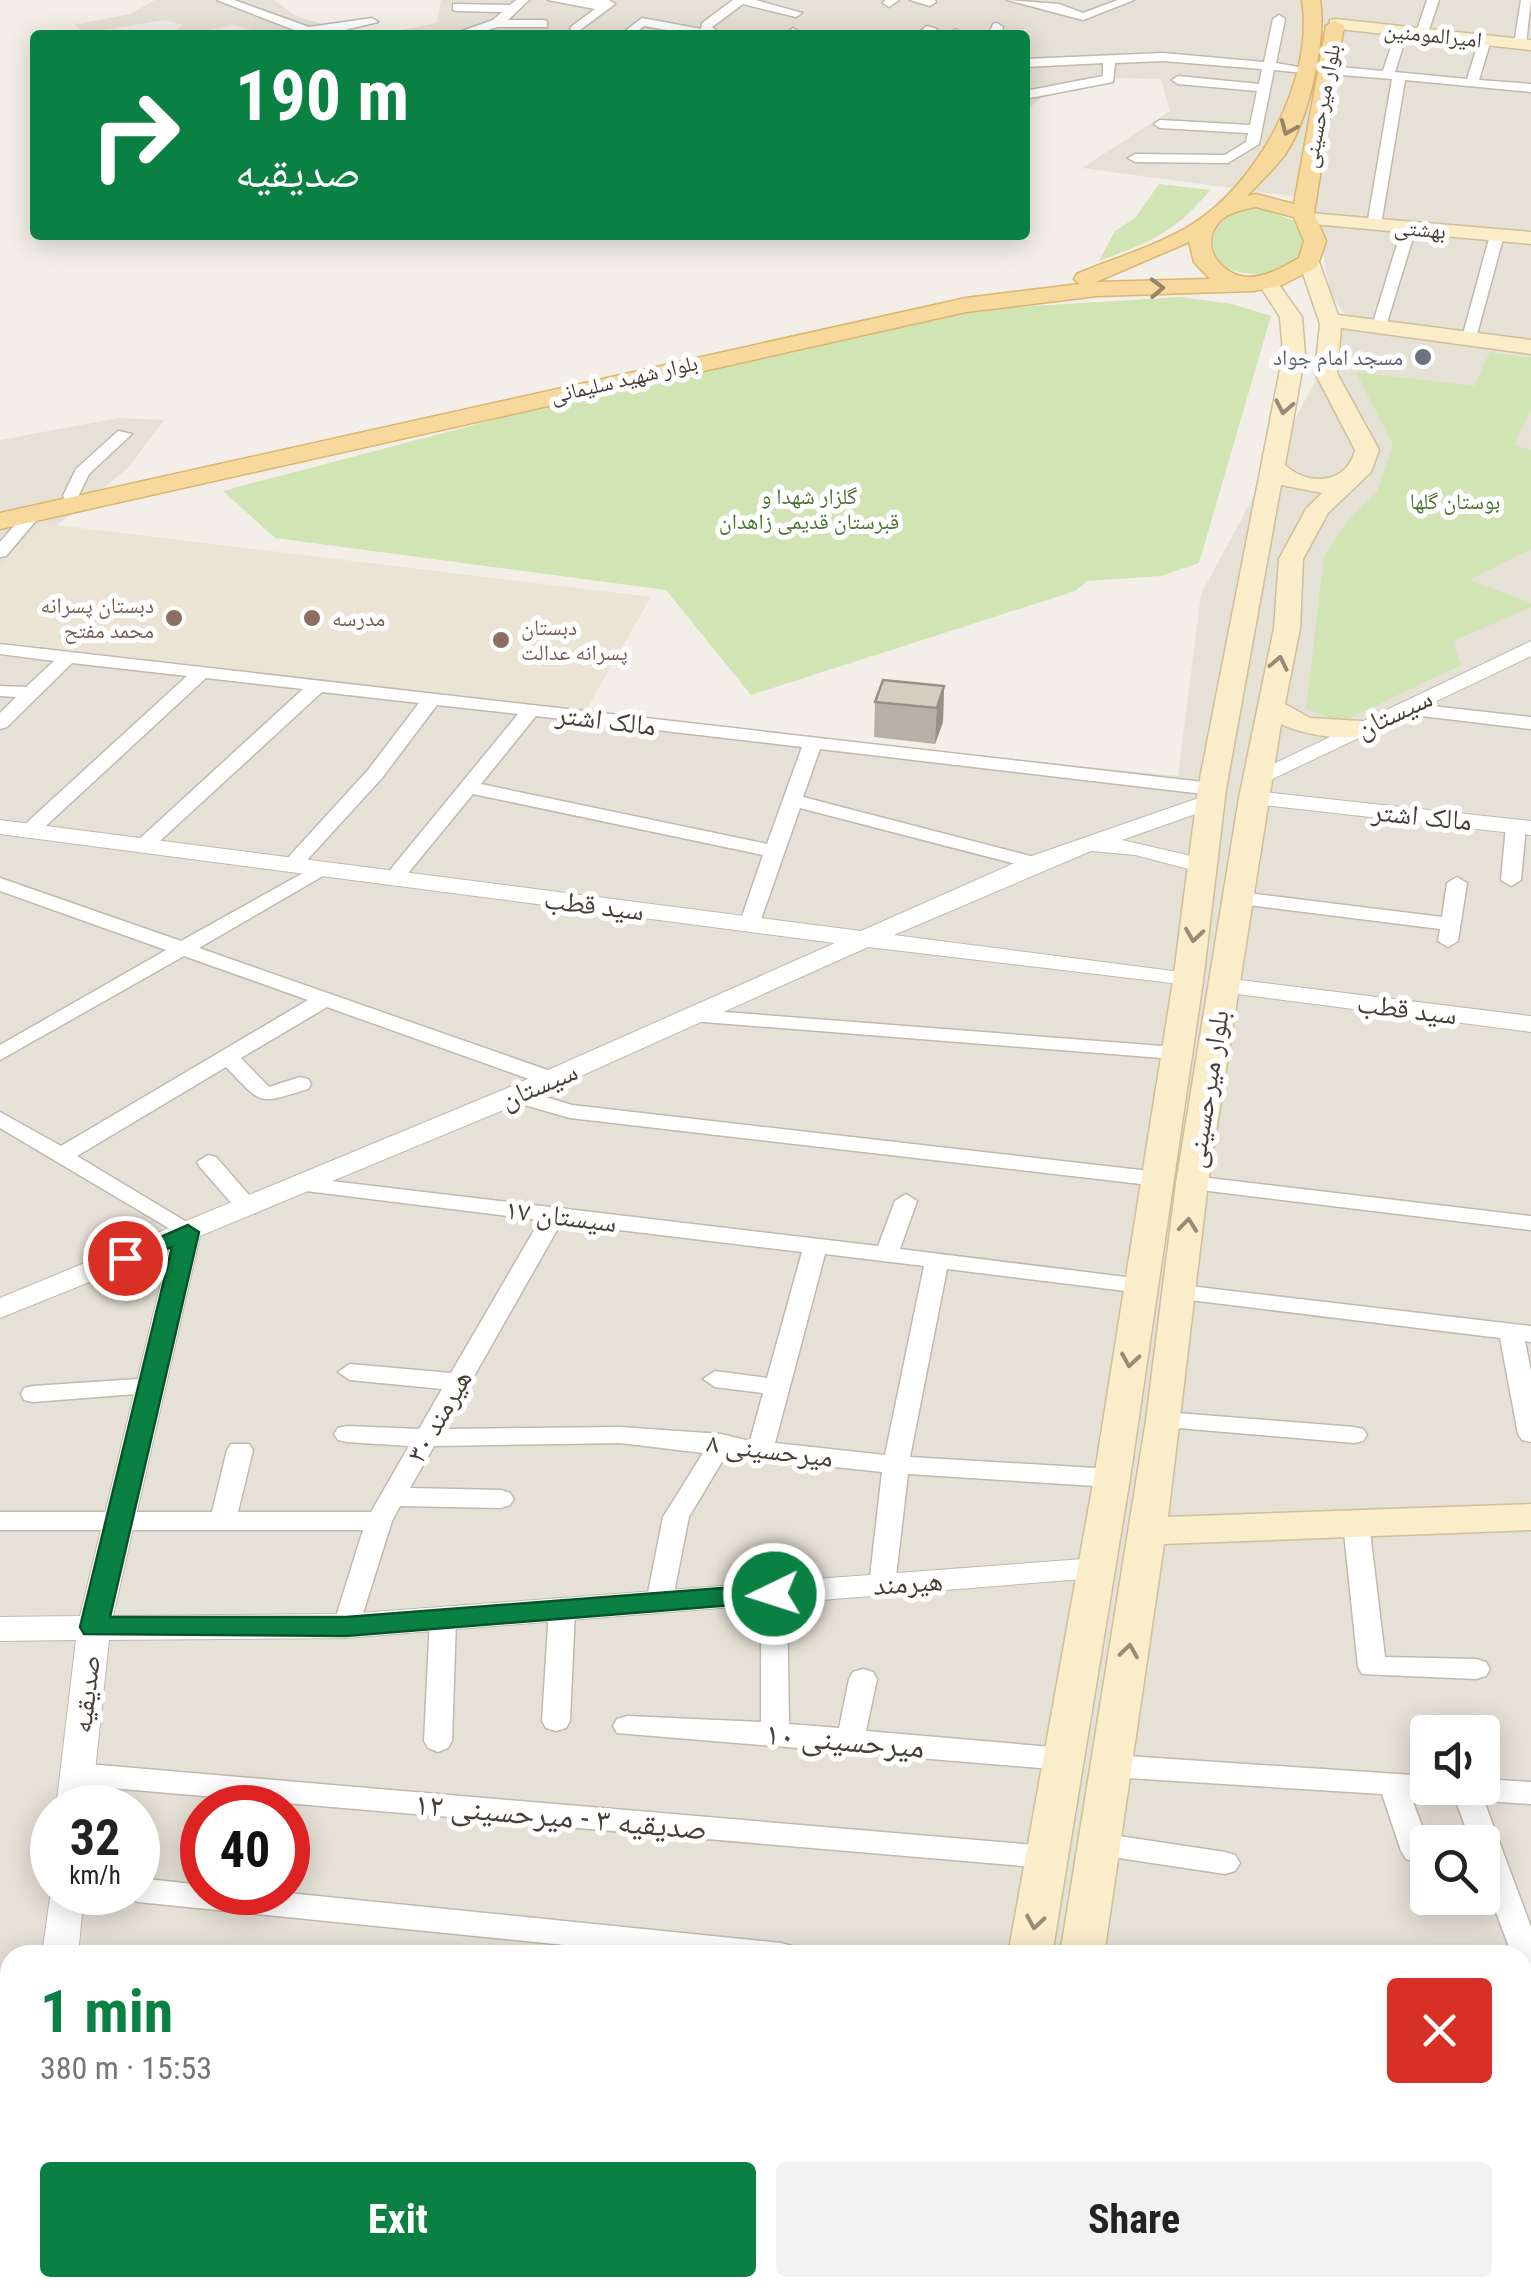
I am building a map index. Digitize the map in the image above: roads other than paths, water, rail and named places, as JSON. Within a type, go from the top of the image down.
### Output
[{"type":"main road","name":"بلوار میرحسینی","points":[[1223,208],[1286,136],[1315,23],[1311,0]]},
{"type":"main road","name":"بلوار میرحسینی","points":[[1306,216],[1310,153],[1336,24],[1330,0]]},
{"type":"main road","name":"امیرالمومنین","points":[[1336,24],[1526,45]]},
{"type":"main road","points":[[1272,467],[1284,480],[1307,487],[1353,479],[1363,467],[1367,450],[1326,372],[1329,320],[1309,262],[1315,241],[1306,216],[1265,200],[1223,208],[1203,228],[1200,251],[1207,268],[1223,278],[1261,284],[1309,262]]},
{"type":"main road","name":"بهشتی","points":[[1306,216],[1531,238]]},
{"type":"main road","name":"بلوار شهید سلیمانی","points":[[0,509],[760,339],[958,298],[1083,280],[1203,228]]},
{"type":"main road","name":"بلوار میرحسینی","points":[[1032,1945],[1112,1478],[1188,981],[1211,795],[1294,354],[1294,329],[1261,284]]},
{"type":"main road","name":"بلوار شهید سلیمانی","points":[[0,522],[966,305],[1097,290],[1261,284]]},
{"type":"main road","points":[[1329,320],[1531,346]]},
{"type":"main road","name":"بلوار میرحسینی","points":[[1084,1945],[1164,1420],[1192,1184],[1240,898],[1254,788],[1286,628],[1292,559],[1300,536],[1318,510],[1353,479]]},
{"type":"main road","points":[[1266,506],[1282,496],[1301,494],[1316,500],[1318,510]]},
{"type":"main road","points":[[1270,708],[1304,726],[1362,729]]},
{"type":"main road","points":[[1165,1114],[1203,1120]]},
{"type":"main road","points":[[1147,1532],[1531,1516]]},
{"type":"main road","points":[[1071,1714],[1119,1721]]},
{"type":"street","points":[[223,0],[241,3],[307,30]]},
{"type":"street","points":[[554,0],[610,4]]},
{"type":"street","points":[[706,30],[706,26],[740,0],[796,13]]},
{"type":"street","points":[[1007,2],[1059,8],[1076,19],[1128,0]]},
{"type":"street","points":[[1422,34],[1432,2]]},
{"type":"street","points":[[456,7],[518,4]]},
{"type":"street","points":[[496,29],[518,4]]},
{"type":"street","points":[[576,29],[610,4]]},
{"type":"street","points":[[1526,7],[1526,45]]},
{"type":"street","points":[[1135,158],[1228,159],[1252,144],[1254,123],[1272,66],[1279,19]]},
{"type":"street","points":[[330,30],[372,22]]},
{"type":"street","points":[[632,30],[642,22],[685,30]]},
{"type":"street","points":[[496,29],[543,24]]},
{"type":"street","points":[[1374,225],[1402,31]]},
{"type":"street","points":[[1472,83],[1485,40]]},
{"type":"street","points":[[1030,63],[1109,58],[1304,69]]},
{"type":"street","points":[[1030,94],[1109,80],[1109,58]]},
{"type":"street","points":[[1329,70],[1531,88]]},
{"type":"street","points":[[1178,80],[1265,88]]},
{"type":"street","points":[[1187,96],[1195,81]]},
{"type":"street","points":[[1216,113],[1254,123]]},
{"type":"street","points":[[1160,124],[1254,123]]},
{"type":"street","points":[[1379,326],[1409,228]]},
{"type":"street","points":[[1469,338],[1497,236]]},
{"type":"street","points":[[71,496],[82,472],[124,434]]},
{"type":"street","points":[[0,552],[32,516]]},
{"type":"street","name":"مالک اشتر","points":[[0,650],[812,744],[1211,795]]},
{"type":"street","name":"سیستان","points":[[1254,788],[1362,729],[1527,654]]},
{"type":"street","points":[[0,723],[68,658]]},
{"type":"street","points":[[29,830],[201,673]]},
{"type":"street","points":[[143,846],[316,686]]},
{"type":"street","points":[[0,691],[32,693]]},
{"type":"street","points":[[292,866],[375,774],[431,700]]},
{"type":"street","points":[[1404,709],[1531,722]]},
{"type":"street","points":[[393,879],[530,712]]},
{"type":"street","points":[[749,925],[812,744]]},
{"type":"street","points":[[468,787],[774,852]]},
{"type":"street","name":"مالک اشتر","points":[[1254,788],[1524,827]]},
{"type":"street","name":"سیستان","points":[[0,1308],[306,1185],[699,1016],[1035,863],[1211,795]]},
{"type":"street","points":[[793,800],[1035,863]]},
{"type":"street","name":"سید قطب","points":[[0,826],[1188,981]]},
{"type":"street","points":[[1511,880],[1524,827]]},
{"type":"street","name":"سیستان","points":[[1073,849],[1135,848],[1204,866]]},
{"type":"street","points":[[0,1054],[321,869]]},
{"type":"street","points":[[1240,898],[1449,932],[1457,882]]},
{"type":"street","points":[[0,884],[551,1080]]},
{"type":"street","name":"سید قطب","points":[[1224,986],[1531,1024]]},
{"type":"street","points":[[60,1156],[323,1000]]},
{"type":"street","points":[[699,1016],[1175,1053]]},
{"type":"street","points":[[228,1056],[266,1094],[300,1084]]},
{"type":"street","points":[[515,1095],[570,1111],[1158,1179]]},
{"type":"street","points":[[0,1119],[188,1232]]},
{"type":"street","points":[[208,1162],[248,1208]]},
{"type":"street","points":[[1192,1184],[1531,1223]]},
{"type":"street","name":"سیستان ۱۷","points":[[306,1185],[1142,1285]]},
{"type":"street","points":[[886,1255],[906,1201]]},
{"type":"street","name":"هیرمند ۳۰","points":[[346,1626],[379,1522],[554,1215]]},
{"type":"street","name":"صدیقیه","points":[[75,1785],[94,1627],[188,1232]]},
{"type":"street","points":[[761,1448],[815,1246]]},
{"type":"street","points":[[882,1586],[896,1465],[937,1261]]},
{"type":"street","points":[[1181,1293],[1521,1333],[1531,1434]]},
{"type":"street","points":[[350,1372],[458,1382]]},
{"type":"street","points":[[715,1378],[777,1387]]},
{"type":"street","points":[[33,1394],[152,1386]]},
{"type":"street","points":[[1164,1420],[1354,1435]]},
{"type":"street","name":"میرحسینی ۸","points":[[347,1434],[426,1438],[620,1435],[896,1465],[1112,1478]]},
{"type":"street","points":[[658,1602],[676,1517],[721,1443]]},
{"type":"street","points":[[223,1522],[240,1450]]},
{"type":"street","points":[[393,1497],[501,1499]]},
{"type":"street","points":[[0,1521],[379,1522]]},
{"type":"street","points":[[1356,1523],[1372,1668],[1476,1669]]},
{"type":"street","name":"هیرمند","points":[[0,1629],[346,1626],[1097,1569]]},
{"type":"street","points":[[774,1594],[774,1733]]},
{"type":"street","points":[[556,1721],[562,1610]]},
{"type":"street","points":[[438,1741],[443,1619]]},
{"type":"street","points":[[850,1741],[863,1679]]},
{"type":"street","name":"میرحسینی ۱۰","points":[[626,1726],[774,1733],[1063,1759]]},
{"type":"street","points":[[1112,1766],[1410,1787]]},
{"type":"street","name":"صدیقیه ۳ - میرحسینی ۱۲","points":[[76,1774],[1046,1857]]},
{"type":"street","points":[[1393,1786],[1410,1835]]},
{"type":"street","points":[[1500,1792],[1531,1793]]},
{"type":"street","points":[[1471,1805],[1523,1945]]},
{"type":"street","points":[[1099,1844],[1225,1864]]},
{"type":"street","points":[[160,1892],[683,1945]]},
{"type":"street","points":[[61,1945],[64,1915]]},
{"type":"place","name":"مسجد امام جواد","points":[[1423,357]]},
{"type":"place","name":"دبستان پسرانه محمد مفتح","points":[[174,618]]},
{"type":"place","name":"مدرسه","points":[[312,618]]},
{"type":"place","name":"دبستان پسرانه عدالت","points":[[501,640]]},
{"type":"park label","name":"بوستان گلها","points":[[1455,501]]},
{"type":"park label","name":"گلزار شهدا و قبرستان قدیمی زاهدان","points":[[809,508]]}]
